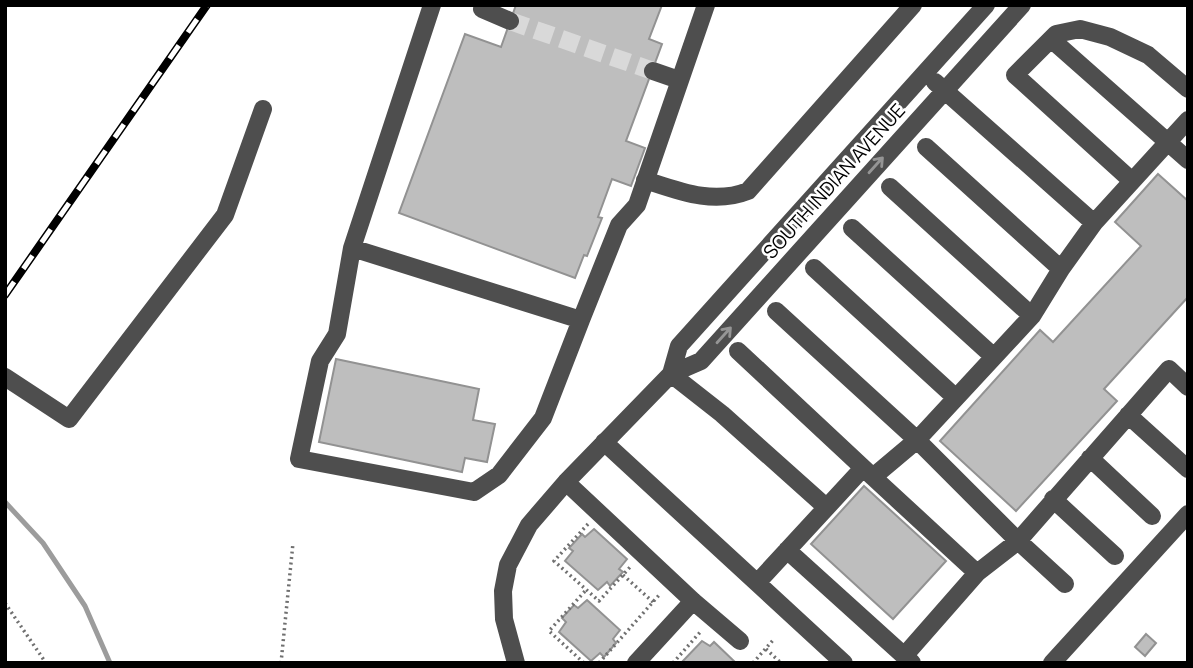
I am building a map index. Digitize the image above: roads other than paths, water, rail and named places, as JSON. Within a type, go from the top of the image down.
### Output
[{"type":"street","points":[[432,5],[352,248],[337,334],[320,361],[299,458],[474,492],[499,475],[543,418],[619,225],[637,205],[706,5]]},
{"type":"street","points":[[645,180],[693,195],[734,196],[748,191],[913,5]]},
{"type":"street","name":"SOUTH INDIAN AVENUE","points":[[671,374],[679,346],[986,5]]},
{"type":"street","name":"SOUTH INDIAN AVENUE","points":[[516,663],[503,619],[503,591],[508,565],[529,525],[566,482],[671,374],[701,361],[1022,5]]},
{"type":"street","points":[[478,6],[510,21]]},
{"type":"street","points":[[1132,181],[1015,75],[1056,34],[1080,29],[1110,37],[1148,55],[1188,89]]},
{"type":"street","points":[[1051,39],[1188,160]]},
{"type":"street","points":[[653,71],[679,80]]},
{"type":"street","points":[[925,73],[1094,223]]},
{"type":"street","points":[[5,377],[69,419],[225,215],[263,109]]},
{"type":"street","points":[[757,583],[826,507],[868,472],[917,440],[1032,316],[1094,223],[1188,120]]},
{"type":"street","points":[[926,147],[1061,269]]},
{"type":"street","points":[[890,187],[1032,316]]},
{"type":"street","points":[[852,228],[994,357]]},
{"type":"street","points":[[352,248],[581,320]]},
{"type":"street","points":[[814,268],[956,398]]},
{"type":"street","points":[[776,311],[917,440],[1065,584]]},
{"type":"street","points":[[738,351],[977,573]]},
{"type":"street","points":[[787,550],[908,659],[977,573],[1018,541],[1168,369],[1188,387]]},
{"type":"street","points":[[671,374],[722,414],[826,507]]},
{"type":"street","points":[[1128,415],[1188,469]]},
{"type":"street","points":[[604,442],[844,663]]},
{"type":"street","points":[[1090,458],[1152,516]]},
{"type":"street","points":[[566,482],[693,601],[740,641]]},
{"type":"street","points":[[1054,499],[1115,556]]},
{"type":"street","points":[[1052,663],[1188,514]]},
{"type":"street","points":[[636,663],[693,601]]},
{"type":"waterway","points":[[5,502],[43,543],[85,606],[110,663]]},
{"type":"tunnel","points":[[510,21],[653,71]]},
{"type":"railway","points":[[5,295],[207,5]]}]
